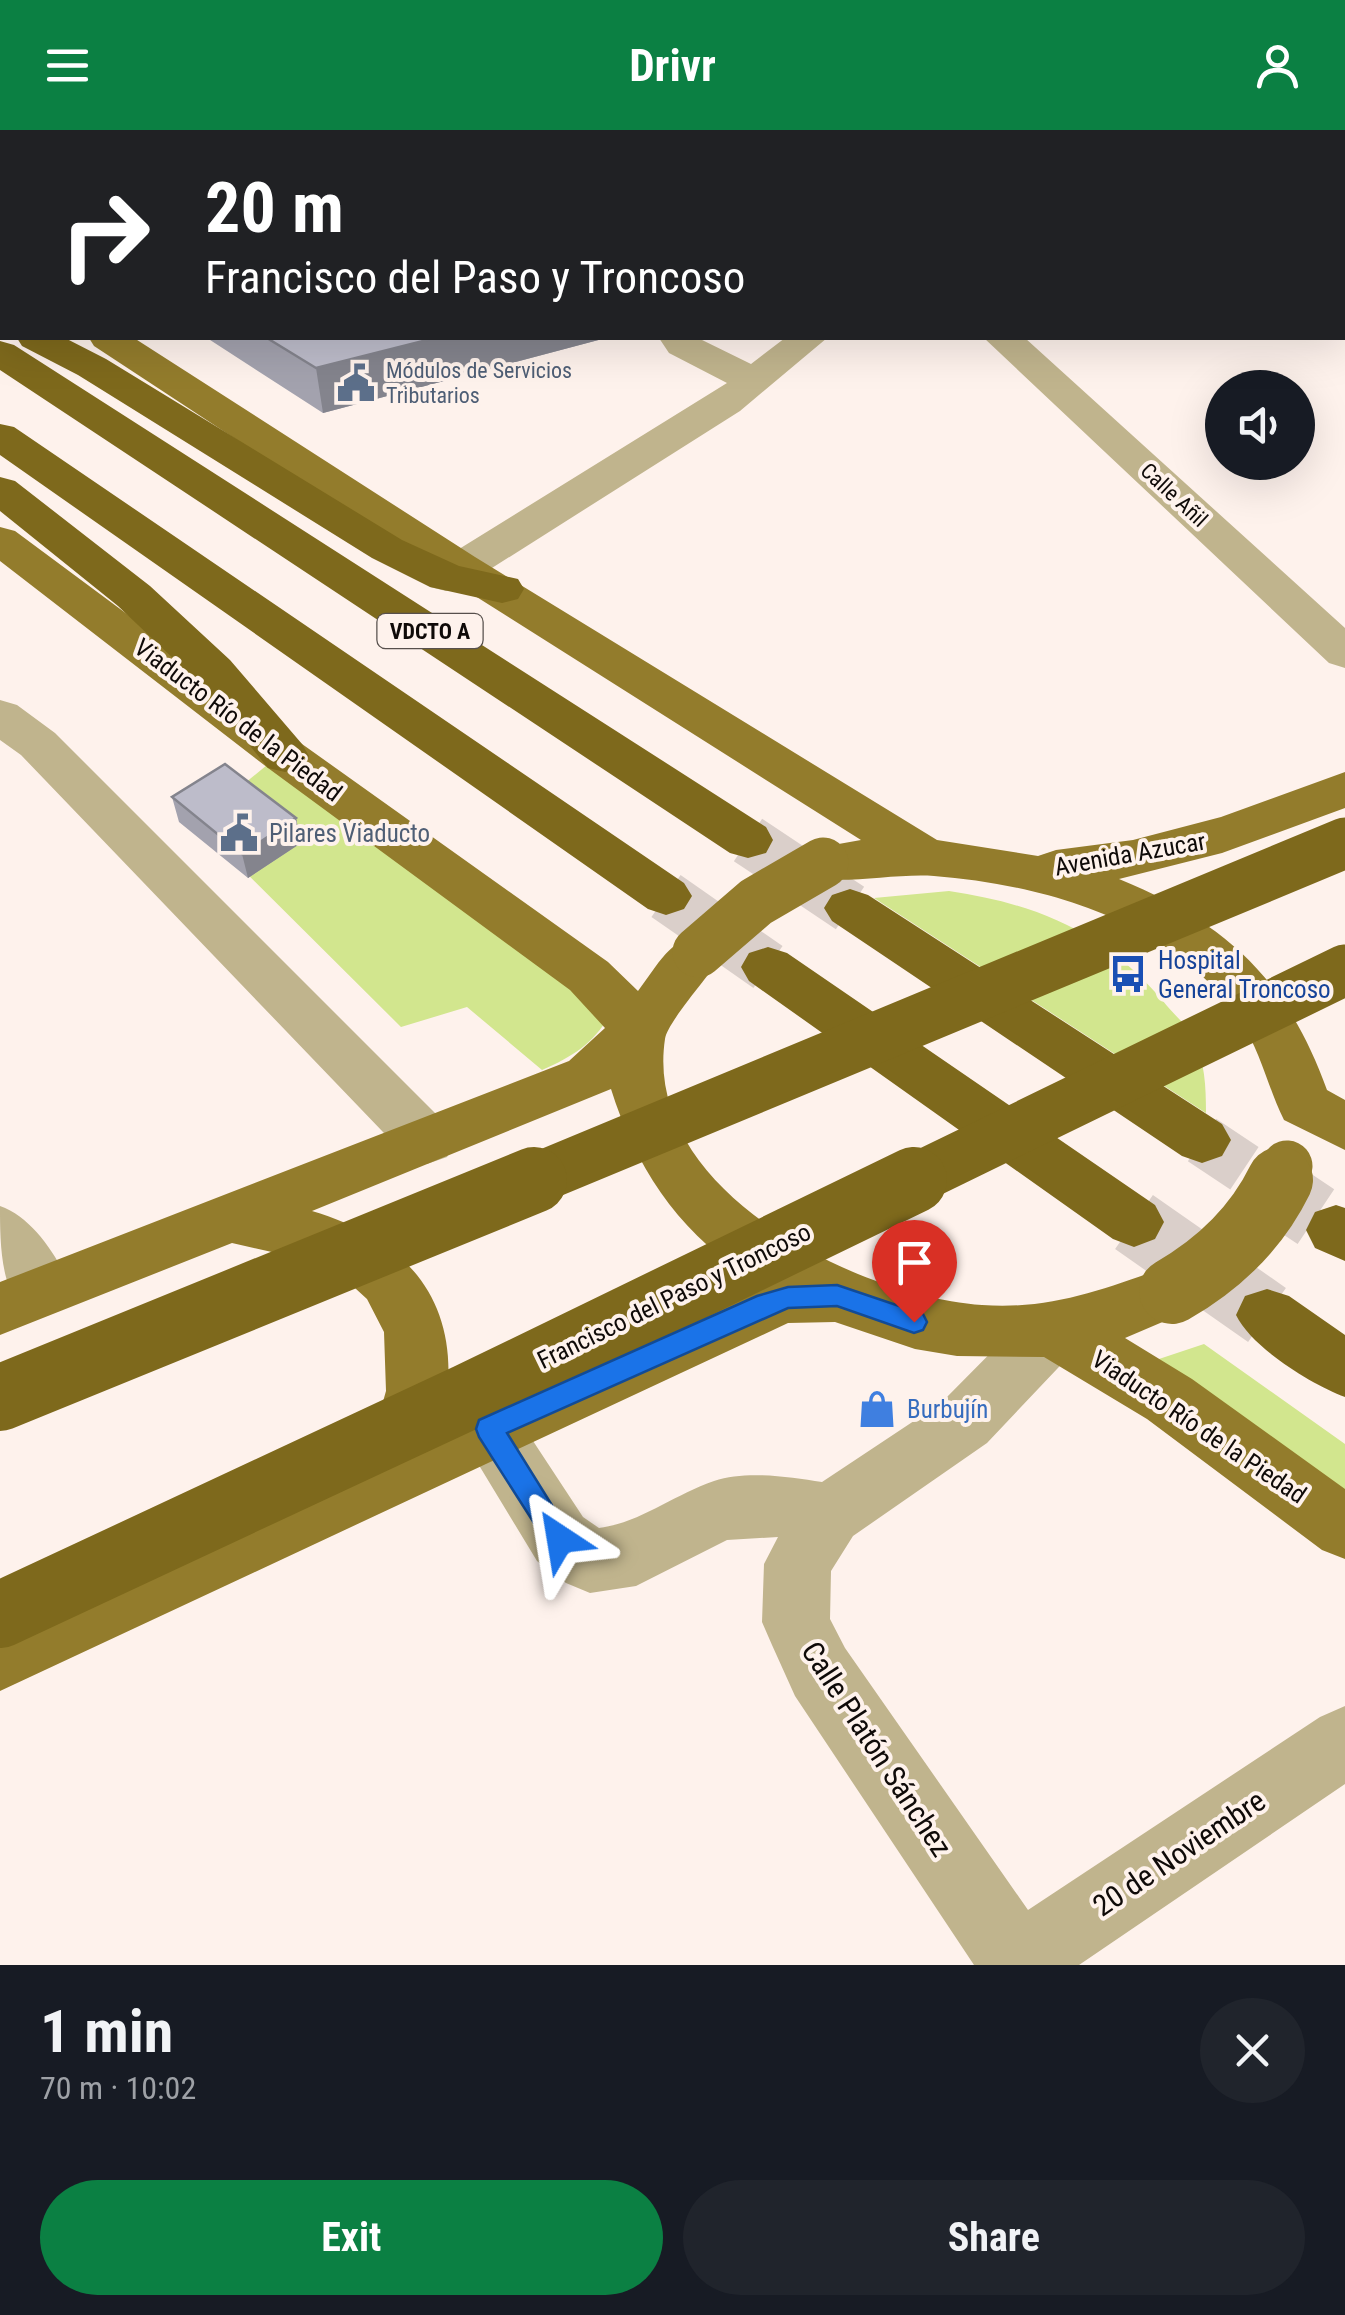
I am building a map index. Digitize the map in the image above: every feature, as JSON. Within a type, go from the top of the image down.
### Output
[{"type":"highway","points":[[40,340],[92,367],[387,549],[502,589]]},
{"type":"highway","name":"VDCTO A","points":[[0,353],[748,840]]},
{"type":"highway","points":[[0,436],[666,896]]},
{"type":"highway","points":[[0,490],[161,621],[214,671],[285,756]]},
{"type":"highway","points":[[0,1398],[715,1106],[1345,842]]},
{"type":"highway","points":[[837,886],[1202,1140]]},
{"type":"highway","points":[[768,967],[1134,1222]]},
{"type":"highway","name":"Francisco del Paso y Troncoso","points":[[0,1615],[467,1397],[1345,970]]},
{"type":"highway","points":[[1267,1315],[1345,1369]]},
{"type":"main road","points":[[111,340],[453,572]]},
{"type":"main road","name":"Viaducto Río de la Piedad","points":[[0,540],[285,756],[588,976],[620,1006],[637,1031]]},
{"type":"main road","points":[[502,589],[924,856]]},
{"type":"main road","name":"Avenida Azucar","points":[[1005,867],[1074,867],[1179,850],[1223,838],[1345,789]]},
{"type":"main road","points":[[22,1300],[589,1076],[637,1031],[698,952],[735,915],[780,884],[837,886],[874,854],[1005,867],[1121,898],[1189,937],[1225,966],[1279,1033],[1296,1072],[1331,1102],[1288,1166],[1254,1228],[1232,1252],[1172,1292],[1117,1314],[1053,1331],[983,1332],[914,1322],[837,1296],[787,1271],[742,1240],[704,1206],[679,1176],[643,1114],[634,1056],[637,1031]]},
{"type":"main road","points":[[230,1218],[337,1244],[365,1260],[406,1306],[417,1333],[420,1393],[405,1438],[377,1482]]},
{"type":"main road","name":"Francisco del Paso y Troncoso","points":[[0,1657],[766,1303],[837,1296]]},
{"type":"main road","name":"Viaducto Río de la Piedad","points":[[1053,1331],[1147,1386],[1345,1528]]},
{"type":"street","points":[[679,340],[754,381]]},
{"type":"street","points":[[453,572],[726,403],[805,340]]},
{"type":"street","name":"Calle Añil","points":[[1005,340],[1345,653]]},
{"type":"street","points":[[0,716],[38,744],[427,1141]]},
{"type":"street","points":[[0,1231],[22,1300]]},
{"type":"street","points":[[489,1429],[560,1539],[590,1561],[636,1554],[719,1510],[781,1506],[830,1514],[964,1423],[1053,1331]]},
{"type":"street","name":"Calle Platón Sánchez","points":[[830,1514],[798,1564],[796,1622],[820,1672],[1017,1964]]},
{"type":"street","name":"20 de Noviembre","points":[[1017,1964],[1345,1742]]},
{"type":"green space","points":[[267,765],[611,1013],[598,1033],[573,1054],[542,1070],[467,1007],[401,1027],[228,855],[217,806]]},
{"type":"green space","points":[[949,891],[1040,913],[1093,939],[1117,957],[1193,1037],[1202,1065],[1206,1113],[874,898]]},
{"type":"green space","points":[[1204,1344],[1345,1444],[1345,1495],[1150,1362]]},
{"type":"building","points":[[270,340],[427,340],[316,368]]},
{"type":"building","points":[[225,764],[296,818],[242,854],[172,797]]},
{"type":"tunnel","points":[[748,840],[850,908]]},
{"type":"tunnel","points":[[666,896],[768,967]]},
{"type":"tunnel","points":[[1202,1140],[1265,1182]]},
{"type":"tunnel","points":[[1261,1180],[1336,1230]]},
{"type":"tunnel","points":[[1134,1222],[1267,1315]]},
{"type":"place","name":"Módulos de Servicios Tributarios","points":[[356,383]]},
{"type":"place","name":"Pilares Viaducto","points":[[239,833]]},
{"type":"place","name":"Hospital General Troncoso","points":[[1128,974]]},
{"type":"place","name":"Burbujín","points":[[877,1409]]},
{"type":"route","points":[[560,1539],[489,1429],[766,1303],[813,1295],[837,1296],[914,1322]]}]
